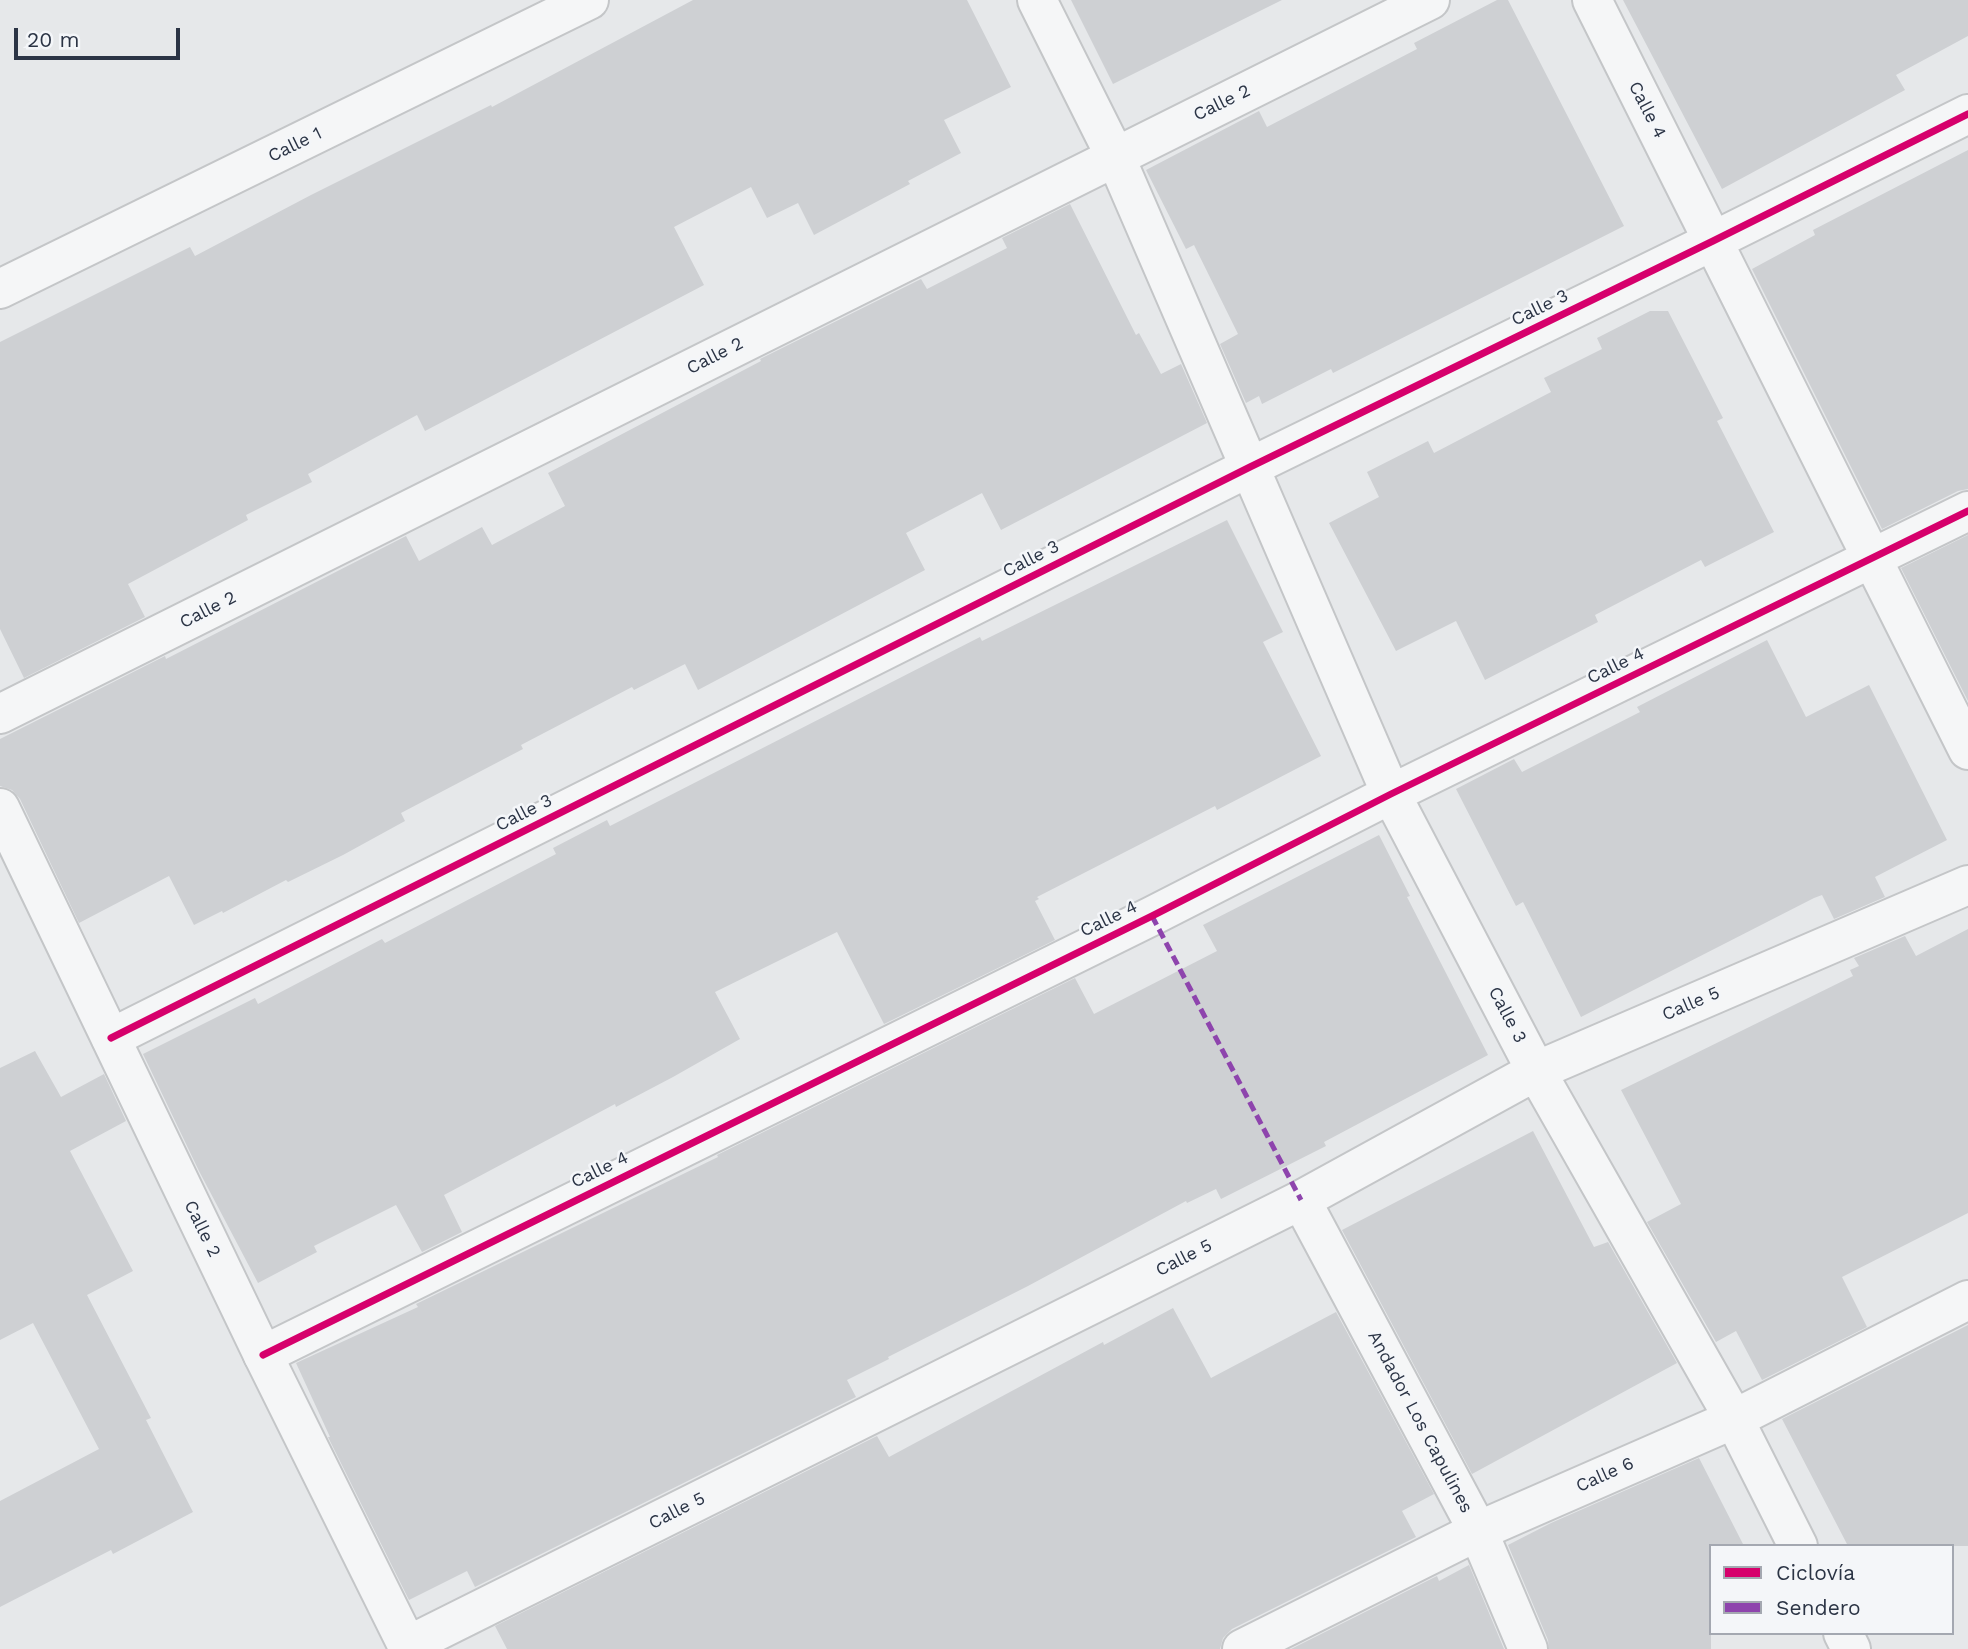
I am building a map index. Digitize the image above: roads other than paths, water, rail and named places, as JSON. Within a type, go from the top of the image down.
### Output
[{"type":"street","name":"Calle 1","points":[[0,289],[589,0]]},
{"type":"street","name":"Calle 3","points":[[1037,0],[1115,156],[1391,794],[1536,1071],[1734,1419],[1797,1544]]},
{"type":"street","name":"Calle 2","points":[[0,714],[1430,0]]},
{"type":"street","name":"Calle 4","points":[[1592,0],[1968,750]]},
{"type":"street","name":"Calle 3","points":[[111,1038],[1250,467],[1968,114]]},
{"type":"street","name":"Calle 4","points":[[263,1354],[1968,511]]},
{"type":"street","name":"Calle 2","points":[[0,808],[263,1354],[408,1647]]},
{"type":"street","name":"Calle 5","points":[[408,1647],[1301,1200],[1536,1071],[1968,886]]},
{"type":"street","name":"Andador Los Capulines","points":[[1301,1200],[1478,1531],[1528,1649]]},
{"type":"street","name":"Calle 6","points":[[1242,1649],[1478,1531],[1734,1419],[1968,1300]]}]
